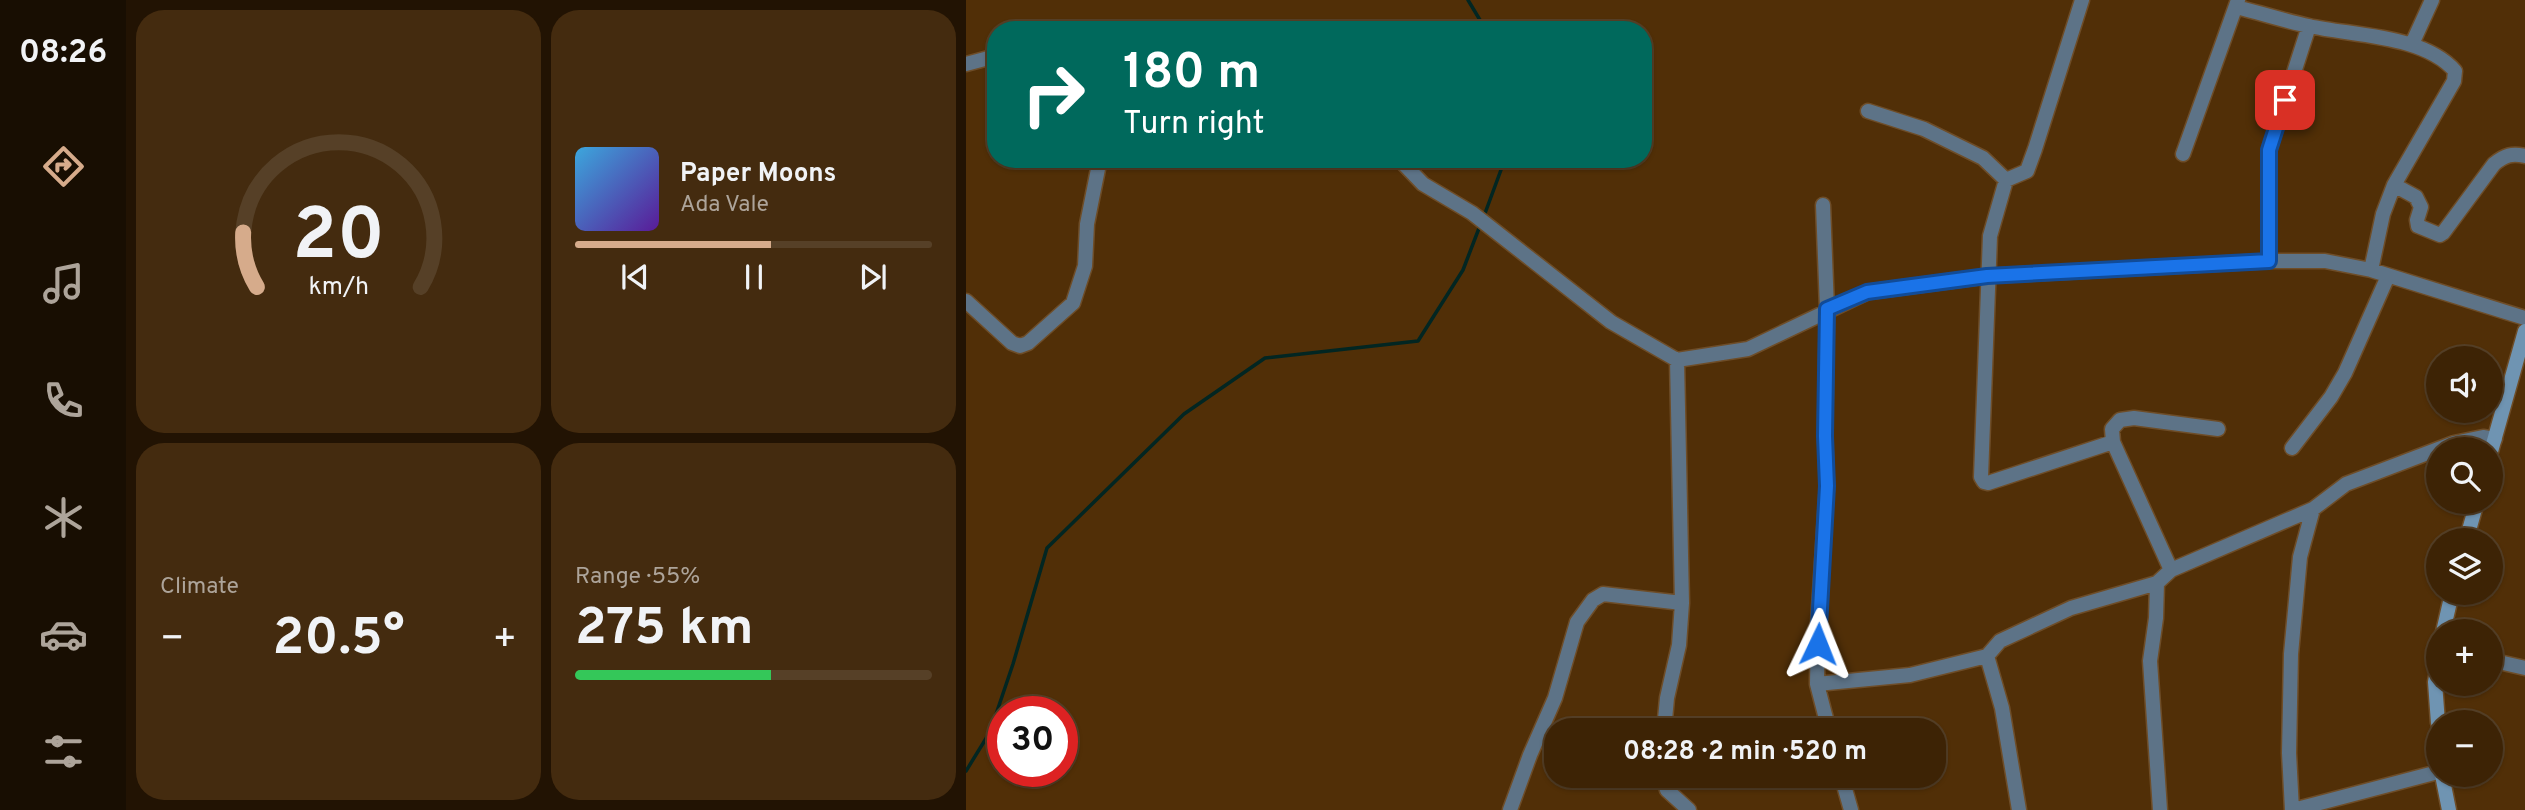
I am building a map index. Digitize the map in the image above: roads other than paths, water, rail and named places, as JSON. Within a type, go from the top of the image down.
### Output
[{"type":"street","points":[[2082,0],[2027,171],[2007,180],[1990,236],[1981,477],[1983,482],[1989,483],[2113,442]]},
{"type":"street","points":[[2412,44],[2432,0]]},
{"type":"street","points":[[2183,154],[2237,4],[2309,26],[2412,44],[2448,62],[2455,71],[2454,81],[2394,185],[2383,214],[2371,270]]},
{"type":"street","points":[[2269,261],[2269,150],[2309,26]]},
{"type":"street","points":[[966,64],[987,58]]},
{"type":"street","points":[[1868,111],[1924,129],[1983,159],[2007,180]]},
{"type":"street","points":[[2394,185],[2416,197],[2421,207],[2418,226],[2440,235],[2494,164],[2514,153],[2525,156]]},
{"type":"street","points":[[966,300],[1012,343],[1020,346],[1028,344],[1073,303],[1085,267],[1087,224],[1098,168]]},
{"type":"street","points":[[1408,168],[1423,184],[1472,213],[1611,322],[1677,360],[1748,349],[1867,292],[1987,276],[2269,261],[2325,261],[2371,270],[2525,318]]},
{"type":"street","points":[[1823,205],[1827,309],[1827,486],[1817,684],[1826,718]]},
{"type":"street","points":[[2292,448],[2331,397],[2345,373],[2388,276]]},
{"type":"street","points":[[2496,437],[2525,331]]},
{"type":"street","points":[[1665,718],[1679,645],[1682,603],[1677,360]]},
{"type":"street","points":[[2171,570],[2113,442],[2112,429],[2120,420],[2134,418],[2218,429]]},
{"type":"street","points":[[1817,684],[1910,675],[1987,656],[2000,641],[2070,608],[2157,583],[2171,570],[2313,509],[2346,484],[2426,454]]},
{"type":"street","points":[[2313,509],[2300,557],[2291,654],[2289,753],[2293,810],[2426,775]]},
{"type":"street","points":[[2157,583],[2156,618],[2150,661],[2160,810]]},
{"type":"street","points":[[1510,810],[1555,698],[1577,622],[1593,600],[1603,594],[1682,603]]},
{"type":"street","points":[[1987,656],[2002,708],[2019,810]]},
{"type":"street","points":[[2503,663],[2525,668]]},
{"type":"street","points":[[2444,787],[2449,810]]},
{"type":"street","points":[[1666,788],[1689,810]]},
{"type":"street","points":[[1845,788],[1851,810]]},
{"type":"waterway","points":[[1468,0],[1481,21]]},
{"type":"waterway","points":[[1484,216],[1502,168]]},
{"type":"waterway","points":[[966,771],[990,732],[1047,548],[1184,414],[1265,358],[1418,341],[1463,270],[1481,223]]}]
